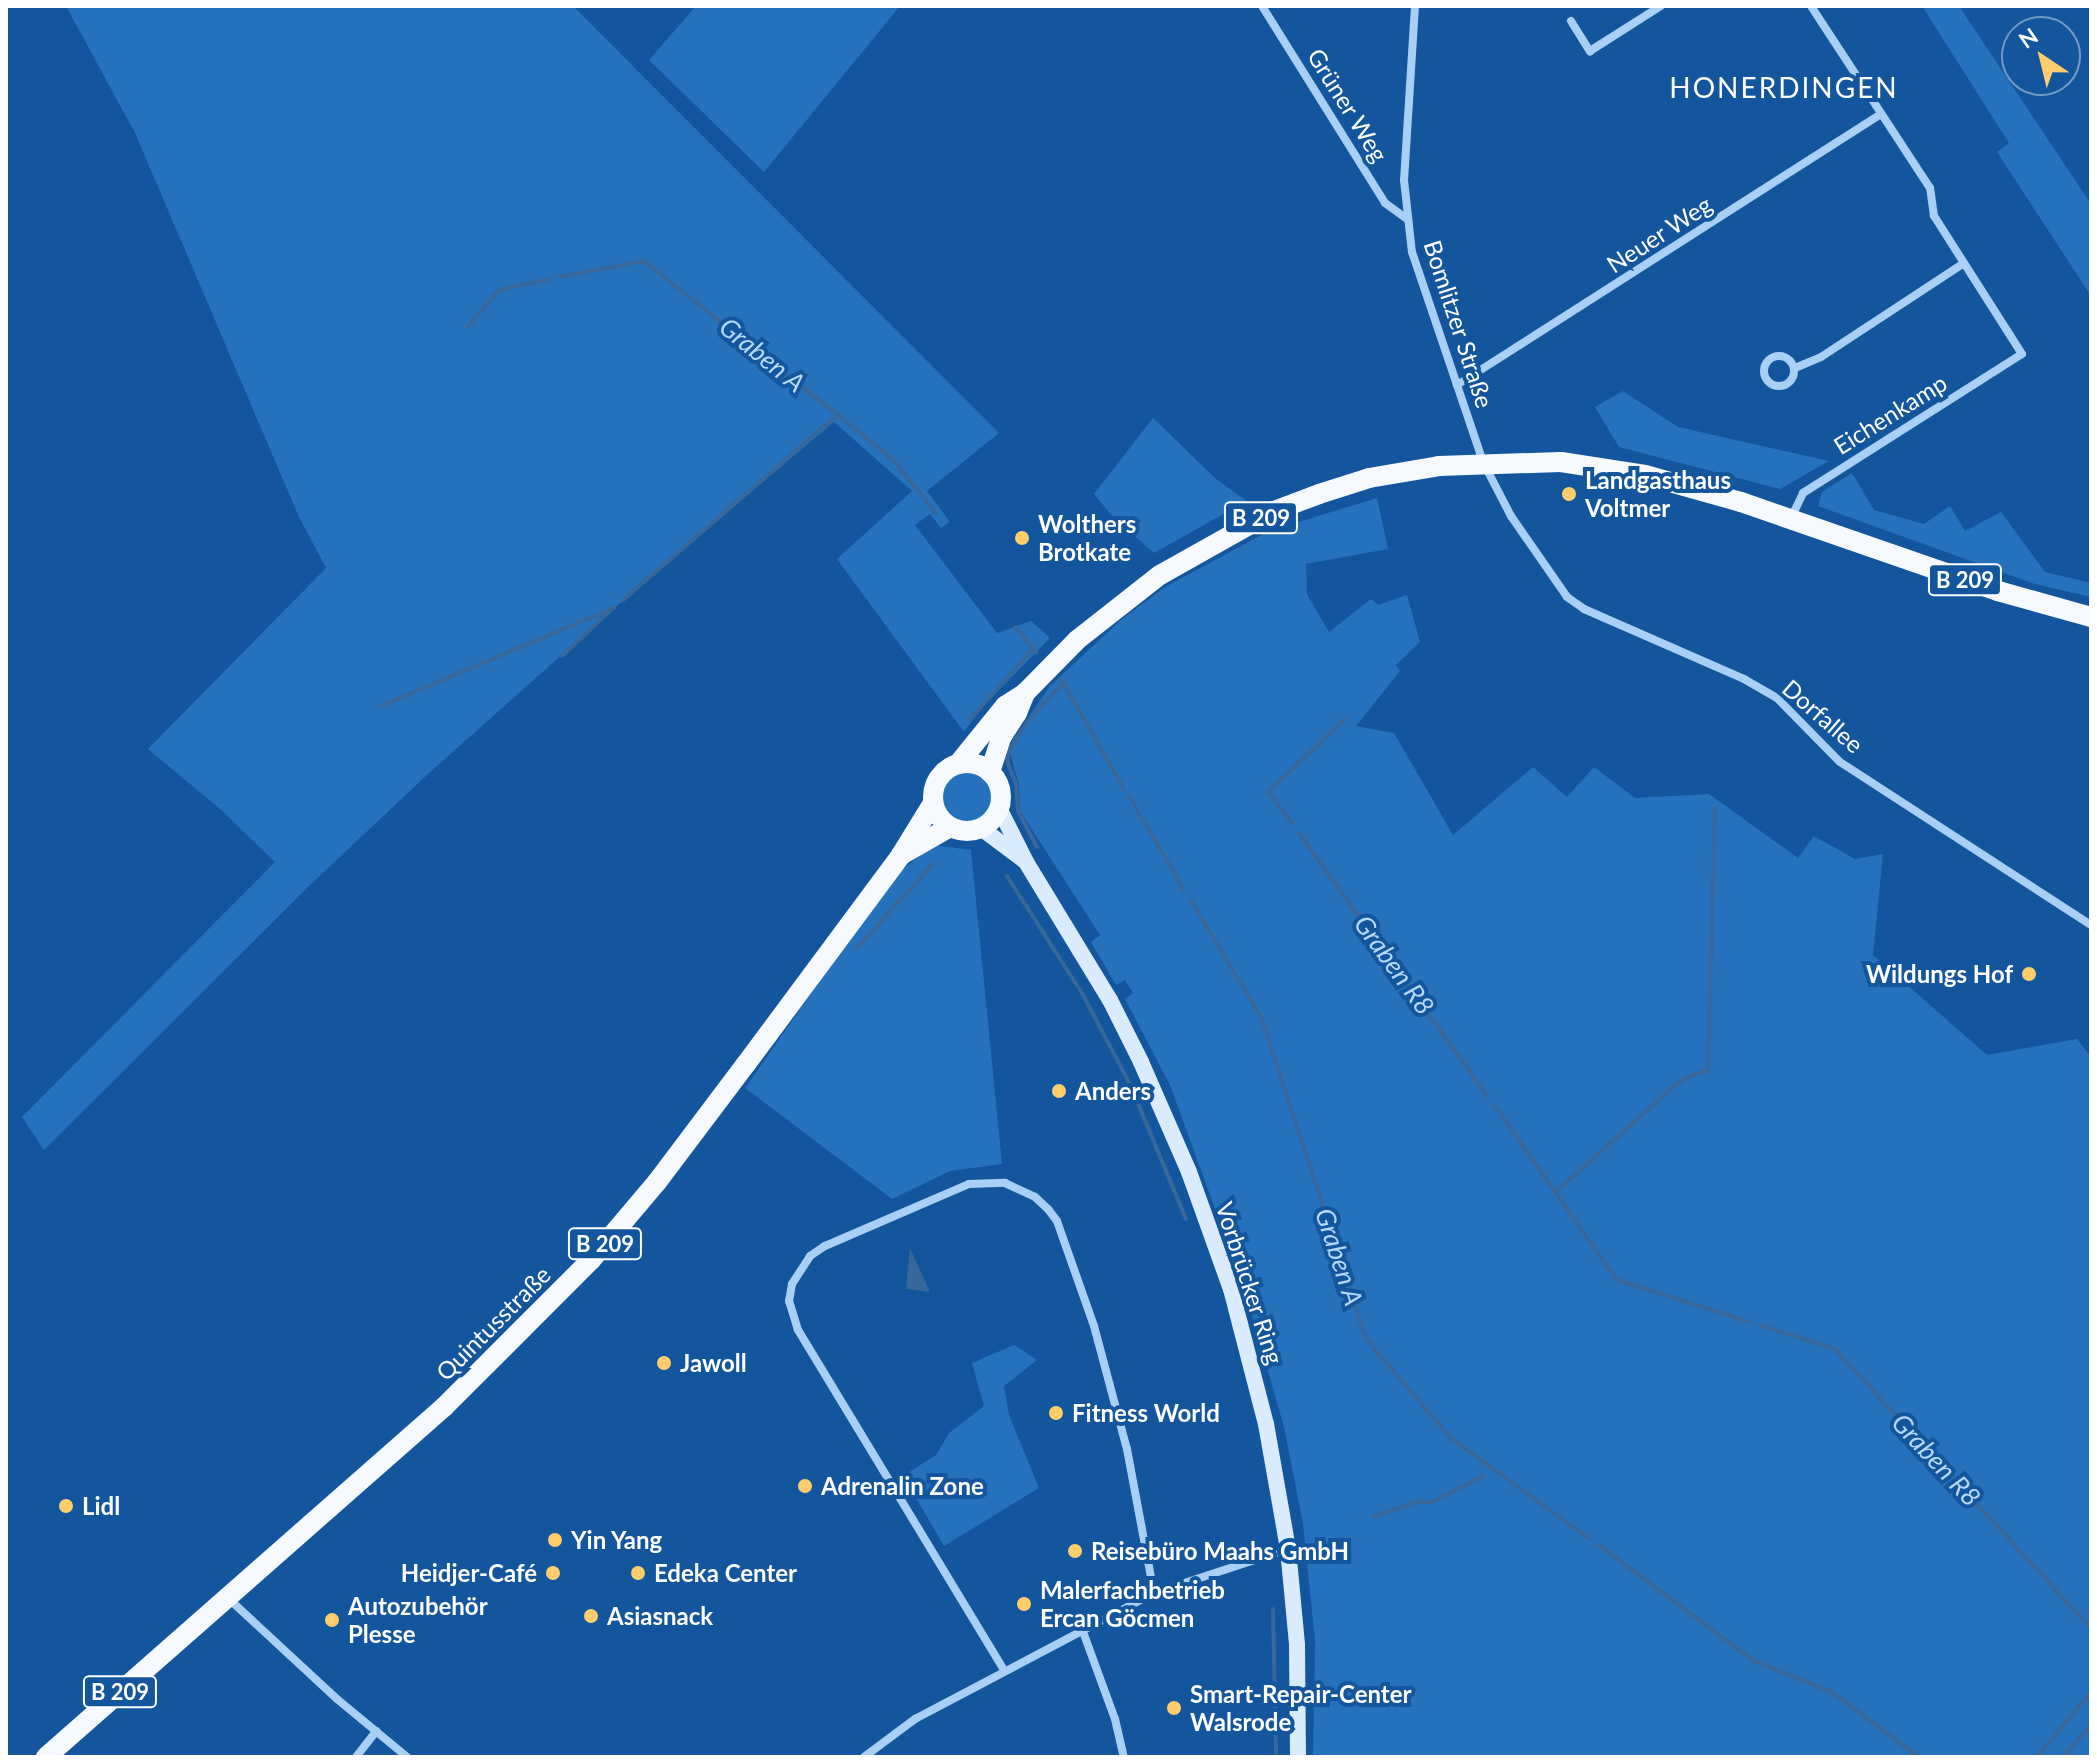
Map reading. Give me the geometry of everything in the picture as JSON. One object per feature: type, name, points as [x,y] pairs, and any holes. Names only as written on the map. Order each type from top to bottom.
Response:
[{"type":"main road","name":"B 209","points":[[933,803],[932,793],[941,775],[958,764],[1005,706],[1025,693],[1077,640],[1151,581],[1274,511],[1369,478],[1483,462],[1561,462],[1631,473],[1717,494],[1998,591],[2091,617]]},
{"type":"main road","name":"B 209","points":[[990,772],[1002,736],[1025,693]]},
{"type":"main road","points":[[933,803],[936,813],[950,827],[965,832],[981,828],[992,820],[999,808],[1000,788],[990,772],[975,764],[958,764]]},
{"type":"main road","name":"Quintusstraße","points":[[46,1757],[444,1407],[591,1260],[657,1182],[901,855],[933,803]]},
{"type":"main road","name":"Vorbrücker Ring","points":[[999,808],[1026,862],[1116,1012],[1189,1172],[1249,1349],[1288,1549],[1297,1645],[1298,1757]]},
{"type":"main road","name":"Quintusstraße","points":[[901,855],[950,827]]},
{"type":"main road","name":"Vorbrücker Ring","points":[[981,828],[1026,862]]},
{"type":"street","name":"Grüner Weg","points":[[1262,6],[1385,203],[1406,218]]},
{"type":"street","name":"Bomlitzer Straße","points":[[1415,6],[1404,180],[1406,218],[1422,287],[1483,462]]},
{"type":"street","points":[[1571,21],[1590,51],[1661,6]]},
{"type":"street","points":[[1795,368],[1821,357],[1964,263],[1934,216],[1930,188],[1811,6]]},
{"type":"street","name":"Neuer Weg","points":[[1457,385],[1881,114]]},
{"type":"street","name":"Eichenkamp","points":[[1791,518],[1803,493],[2022,354],[1964,263]]},
{"type":"street","name":"Dorfallee","points":[[1483,462],[1511,516],[1567,597],[1584,609],[1744,679],[1778,699],[1840,762],[2091,925]]},
{"type":"street","points":[[1004,1670],[798,1330],[789,1301],[792,1284],[810,1256],[825,1246],[969,1184],[1005,1183],[1035,1197],[1048,1209],[1057,1221],[1094,1326],[1127,1449],[1154,1593]]},
{"type":"street","points":[[864,1757],[915,1719],[1154,1593],[1288,1549]]},
{"type":"street","points":[[229,1598],[407,1757]]},
{"type":"street","points":[[1082,1629],[1115,1719],[1124,1757]]},
{"type":"street","points":[[356,1757],[376,1731]]},
{"type":"shaded area","points":[[66,6],[573,6],[999,433],[927,491],[950,522],[941,528],[930,514],[915,525],[997,633],[1031,621],[1050,638],[984,705],[964,732],[837,559],[912,491],[834,422],[645,581],[428,774],[309,886],[44,1150],[22,1117],[275,862],[219,808],[148,749],[326,568],[299,517],[135,133]]},
{"type":"shaded area","points":[[696,6],[900,6],[764,172],[649,60]]},
{"type":"shaded area","points":[[1922,6],[1959,6],[2001,69],[2001,96],[2019,96],[2091,204],[2091,296],[1997,152],[2009,143]]},
{"type":"shaded area","points":[[1623,391],[1678,427],[1829,461],[1780,489],[1619,447],[1595,407]]},
{"type":"shaded area","points":[[1153,418],[1216,479],[1247,501],[1154,553],[1114,518],[1094,494]]},
{"type":"shaded area","points":[[1852,473],[1874,510],[1924,524],[1950,506],[1965,531],[2001,512],[2045,572],[2091,583],[2091,597],[2035,584],[1818,506],[1822,492]]},
{"type":"shaded area","points":[[1377,498],[1388,549],[1306,564],[1307,594],[1329,632],[1371,599],[1378,605],[1407,595],[1420,642],[1396,665],[1400,671],[1356,726],[1394,733],[1453,835],[1533,767],[1567,797],[1594,767],[1635,798],[1709,794],[1798,858],[1814,836],[1855,859],[1883,854],[1873,955],[1987,1055],[2077,1039],[2091,1057],[2091,1757],[1313,1757],[1315,1641],[1303,1524],[1284,1427],[1245,1291],[1170,1085],[1125,999],[1133,993],[1125,980],[1116,985],[1091,942],[1100,935],[1020,811],[1019,785],[1010,753],[1012,741],[1050,686],[1121,620],[1165,587],[1269,531]]},
{"type":"shaded area","points":[[967,770],[986,778],[994,797],[986,816],[967,824],[948,816],[940,797],[948,778]]},
{"type":"shaded area","points":[[933,845],[971,850],[1002,1164],[950,1171],[892,1199],[745,1088],[867,914],[902,870]]},
{"type":"shaded area","points":[[910,1248],[929,1290],[929,1292],[906,1289]]},
{"type":"shaded area","points":[[1014,1345],[1037,1360],[1004,1386],[1009,1415],[1039,1488],[944,1546],[903,1476],[936,1455],[949,1433],[984,1406],[972,1363]]},
{"type":"waterway","name":"Graben A","points":[[560,277],[644,261],[892,458],[936,513]]},
{"type":"waterway","name":"Graben A","points":[[468,327],[499,290],[550,279]]},
{"type":"waterway","points":[[623,600],[836,416]]},
{"type":"waterway","points":[[383,705],[614,608]]},
{"type":"waterway","points":[[562,656],[610,611]]},
{"type":"waterway","name":"Graben A","points":[[1015,627],[1036,652]]},
{"type":"waterway","points":[[970,719],[1033,649]]},
{"type":"waterway","name":"Graben A","points":[[1061,679],[1124,789]]},
{"type":"waterway","points":[[1037,847],[1018,811],[1016,784],[1007,760],[1011,747],[1028,721],[1063,683]]},
{"type":"waterway","name":"Graben R8","points":[[1293,824],[1268,792],[1345,719]]},
{"type":"waterway","name":"Graben A","points":[[1129,796],[1184,890]]},
{"type":"waterway","points":[[1556,1192],[1673,1087],[1687,1077],[1708,1070],[1715,808]]},
{"type":"waterway","name":"Graben R8","points":[[1299,833],[1488,1097]]},
{"type":"waterway","points":[[856,949],[933,864]]},
{"type":"waterway","points":[[1007,876],[1083,995],[1130,1084],[1186,1219]]},
{"type":"waterway","name":"Graben A","points":[[1190,899],[1262,1019],[1366,1339],[1451,1438],[1591,1540]]},
{"type":"waterway","name":"Graben R8","points":[[1495,1106],[1617,1280],[1750,1322]]},
{"type":"waterway","name":"Graben R8","points":[[1760,1325],[1835,1349],[2091,1628]]},
{"type":"waterway","points":[[1373,1517],[1416,1502],[1432,1502],[1483,1476]]},
{"type":"waterway","name":"Graben A","points":[[1599,1545],[1754,1661],[1832,1692],[1919,1757]]},
{"type":"waterway","points":[[1273,1609],[1276,1757]]},
{"type":"waterway","points":[[2037,1757],[2091,1692]]},
{"type":"waterway","points":[[2063,1757],[2091,1725]]},
{"type":"place","name":"Landgasthaus Voltmer","points":[[1569,494]]},
{"type":"place","name":"Wolthers Brotkate","points":[[1022,538]]},
{"type":"place","name":"Wildungs Hof","points":[[2029,974]]},
{"type":"place","name":"Anders","points":[[1059,1091]]},
{"type":"place","name":"Jawoll","points":[[664,1363]]},
{"type":"place","name":"Fitness World","points":[[1056,1413]]},
{"type":"place","name":"Adrenalin Zone","points":[[805,1486]]},
{"type":"place","name":"Lidl","points":[[66,1506]]},
{"type":"place","name":"Yin Yang","points":[[555,1540]]},
{"type":"place","name":"Reisebüro Maahs GmbH","points":[[1075,1551]]},
{"type":"place","name":"Heidjer-Café","points":[[553,1573]]},
{"type":"place","name":"Edeka Center","points":[[638,1573]]},
{"type":"place","name":"Malerfachbetrieb Ercan Göcmen","points":[[1024,1604]]},
{"type":"place","name":"Asiasnack","points":[[591,1616]]},
{"type":"place","name":"Autozubehör Plesse","points":[[332,1620]]},
{"type":"place","name":"Smart-Repair-Center Walsrode","points":[[1174,1708]]},
{"type":"district","name":"HONERDINGEN","points":[[1784,87]]}]
